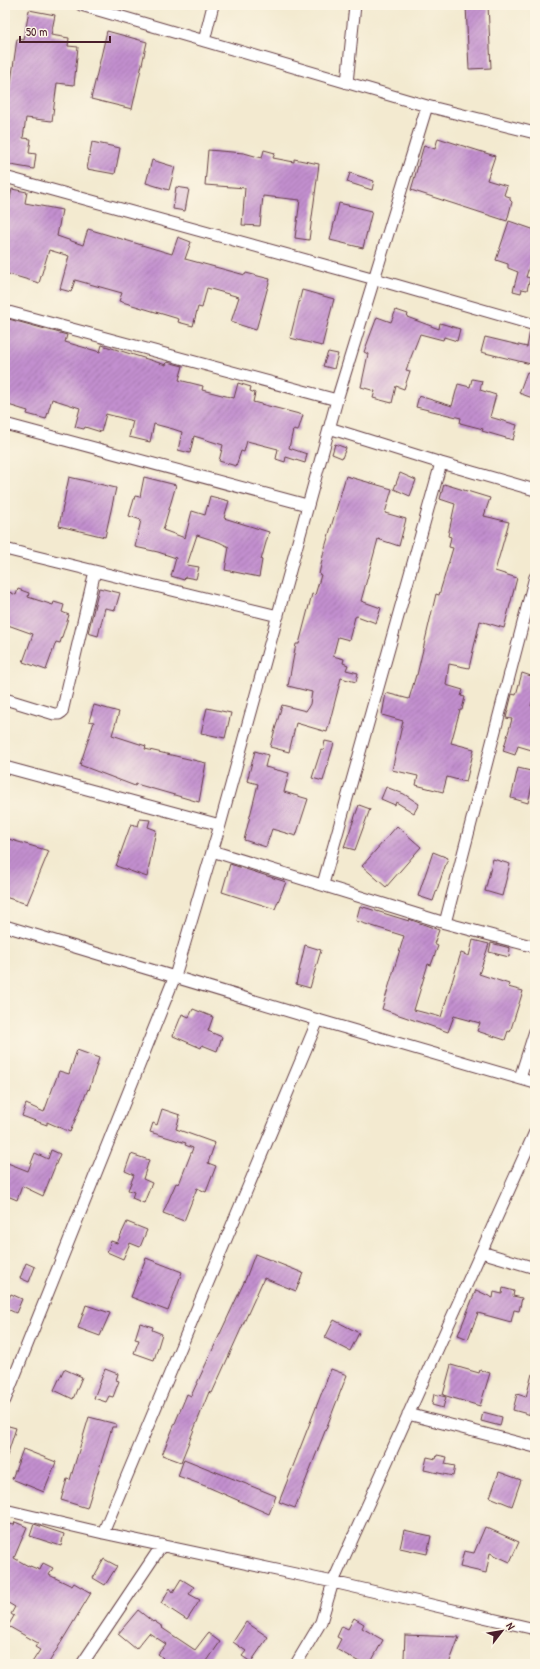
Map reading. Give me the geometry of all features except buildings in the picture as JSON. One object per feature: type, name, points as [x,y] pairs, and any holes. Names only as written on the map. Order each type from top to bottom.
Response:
[{"type":"street","points":[[80,5],[427,106],[535,133]]},
{"type":"street","points":[[204,41],[213,5]]},
{"type":"street","points":[[347,82],[354,5]]},
{"type":"street","points":[[5,1400],[175,976],[220,825],[337,400],[427,106]]},
{"type":"street","points":[[5,177],[375,279],[535,325]]},
{"type":"street","points":[[5,311],[337,400]]},
{"type":"street","points":[[5,424],[307,505]]},
{"type":"street","points":[[329,428],[441,463],[535,490]]},
{"type":"street","points":[[323,884],[441,463]]},
{"type":"street","points":[[5,549],[278,616]]},
{"type":"street","points":[[5,699],[54,714],[59,714],[62,712],[95,571]]},
{"type":"street","points":[[445,923],[535,577]]},
{"type":"street","points":[[5,767],[220,825]]},
{"type":"street","points":[[212,851],[323,884],[445,923],[535,947]]},
{"type":"street","points":[[5,926],[318,1020],[535,1082]]},
{"type":"street","points":[[103,1533],[318,1020]]},
{"type":"street","points":[[520,1078],[535,1031]]},
{"type":"street","points":[[296,1664],[322,1622],[333,1582],[535,1132]]},
{"type":"street","points":[[481,1252],[535,1268]]},
{"type":"street","points":[[408,1414],[535,1447]]},
{"type":"street","points":[[5,1510],[103,1533],[333,1582],[535,1629]]},
{"type":"street","points":[[82,1664],[162,1545]]}]
